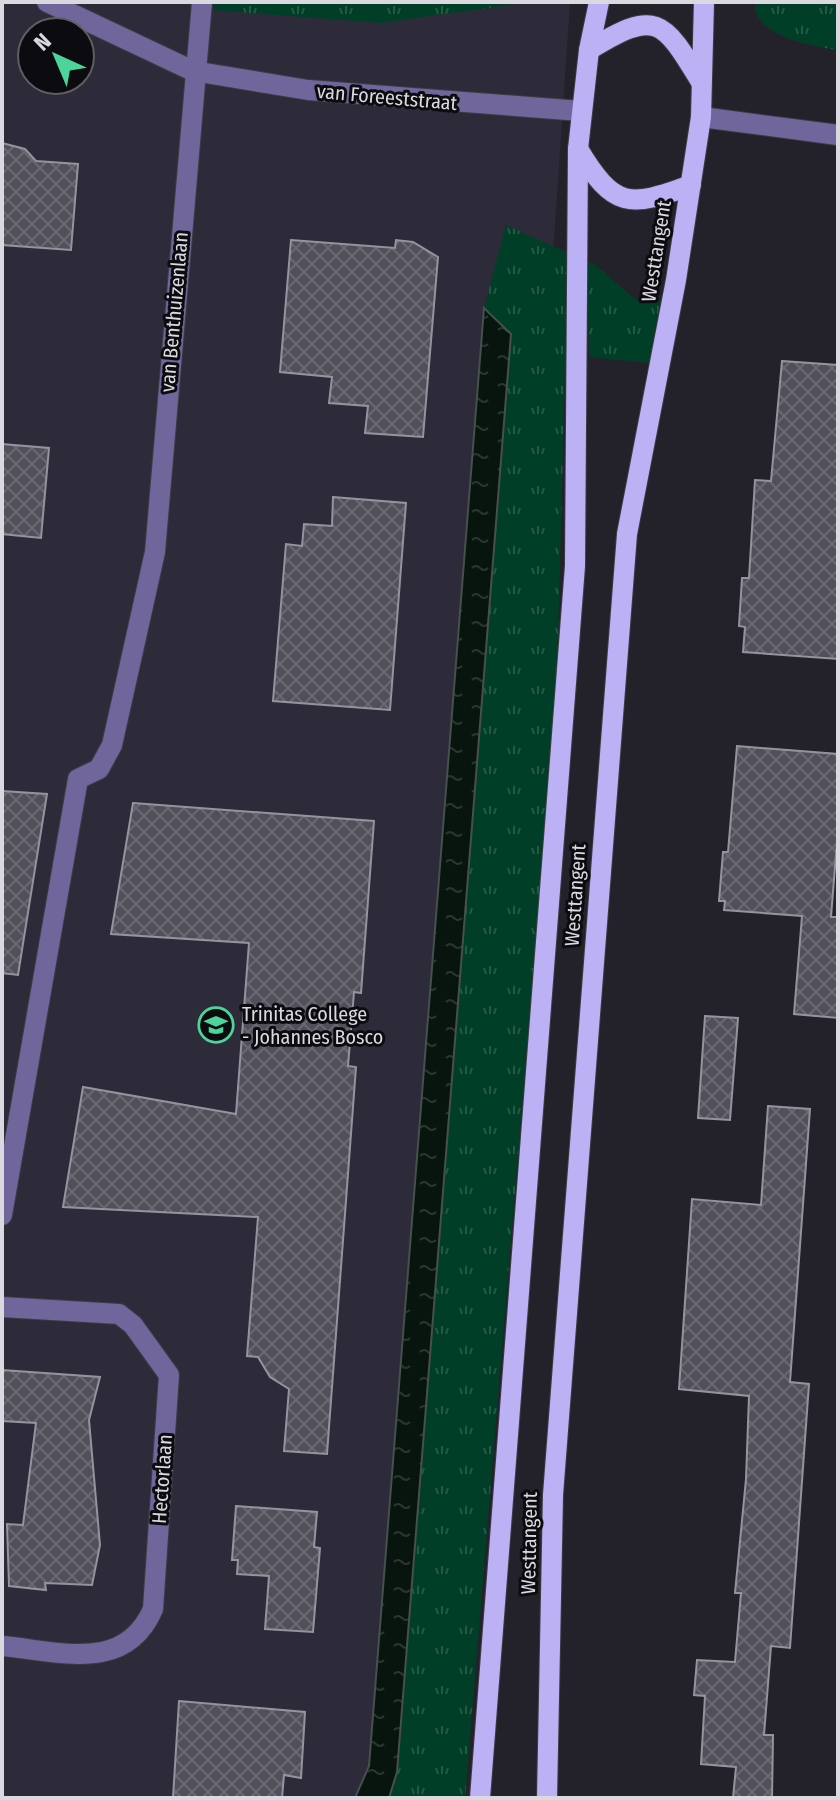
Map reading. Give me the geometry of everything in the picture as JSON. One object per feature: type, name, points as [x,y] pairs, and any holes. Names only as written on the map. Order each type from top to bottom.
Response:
[{"type":"main road","name":"Westtangent","points":[[480,1798],[575,566],[578,149],[589,50],[599,2]]},
{"type":"main road","name":"Westtangent","points":[[547,1798],[553,1495],[627,534],[676,280],[701,117],[704,2]]},
{"type":"main road","points":[[589,50],[640,24],[652,24],[678,44],[701,82]]},
{"type":"main road","points":[[578,149],[599,184],[626,199],[649,200],[691,185]]},
{"type":"street","name":"van Foreeststraat","points":[[47,2],[193,71],[321,92],[581,111]]},
{"type":"street","name":"van Benthuizenlaan","points":[[2,1215],[78,779],[99,769],[112,745],[155,552],[193,71],[202,2]]},
{"type":"street","points":[[701,117],[838,135]]},
{"type":"street","name":"Hectorlaan","points":[[2,1307],[119,1314],[133,1325],[169,1375],[153,1609],[145,1627],[131,1642],[95,1654],[2,1646]]},
{"type":"shaded area","points":[[2,2],[570,2],[449,1798],[2,1798]]},
{"type":"green space","points":[[213,2],[531,2],[380,23],[212,10]]},
{"type":"green space","points":[[755,2],[838,2],[838,50],[800,42],[774,32],[757,14]]},
{"type":"green space","points":[[506,225],[568,253],[557,681],[465,1798],[389,1798],[397,1772],[511,335],[484,308]]},
{"type":"green space","points":[[587,263],[593,263],[636,300],[660,301],[650,363],[589,357]]},
{"type":"water","points":[[484,308],[511,334],[397,1772],[389,1798],[355,1798],[369,1766]]},
{"type":"building","points":[[2,143],[25,149],[36,161],[78,164],[71,250],[2,245]]},
{"type":"building","points":[[291,240],[395,248],[396,240],[413,242],[438,257],[423,437],[365,433],[368,406],[329,403],[332,377],[280,372]]},
{"type":"building","points":[[782,361],[838,365],[838,659],[743,652],[745,627],[739,626],[742,578],[749,578],[755,480],[771,481]]},
{"type":"building","points":[[2,444],[49,448],[41,538],[2,534]]},
{"type":"building","points":[[333,497],[406,503],[390,710],[273,701],[286,544],[302,546],[304,524],[332,526]]},
{"type":"building","points":[[737,746],[838,754],[838,830],[831,917],[838,917],[838,1018],[794,1014],[802,916],[724,910],[725,901],[719,901],[723,852],[728,852]]},
{"type":"building","points":[[2,791],[47,794],[18,975],[2,973]]},
{"type":"building","points":[[133,803],[374,821],[361,993],[354,992],[348,1066],[356,1067],[327,1454],[284,1451],[289,1389],[270,1377],[258,1357],[247,1356],[258,1217],[63,1207],[83,1087],[236,1114],[249,943],[111,934]]},
{"type":"building","points":[[705,1016],[738,1018],[730,1120],[698,1118]]},
{"type":"building","points":[[768,1106],[810,1109],[790,1382],[809,1384],[790,1648],[771,1646],[764,1735],[773,1735],[772,1798],[733,1798],[736,1767],[701,1764],[705,1696],[694,1695],[697,1660],[735,1662],[741,1593],[735,1593],[746,1479],[749,1396],[679,1389],[692,1199],[761,1205]]},
{"type":"building","points":[[2,1370],[100,1377],[89,1420],[100,1545],[92,1585],[45,1583],[46,1590],[9,1586],[7,1524],[23,1525],[36,1423],[2,1421]]},
{"type":"building","points":[[236,1506],[317,1512],[314,1547],[320,1548],[313,1632],[265,1629],[269,1576],[237,1574],[238,1560],[232,1560]]},
{"type":"building","points":[[179,1701],[305,1712],[301,1778],[284,1775],[282,1798],[173,1798]]},
{"type":"place","name":"Trinitas College - Johannes Bosco","points":[[216,1025]]}]
